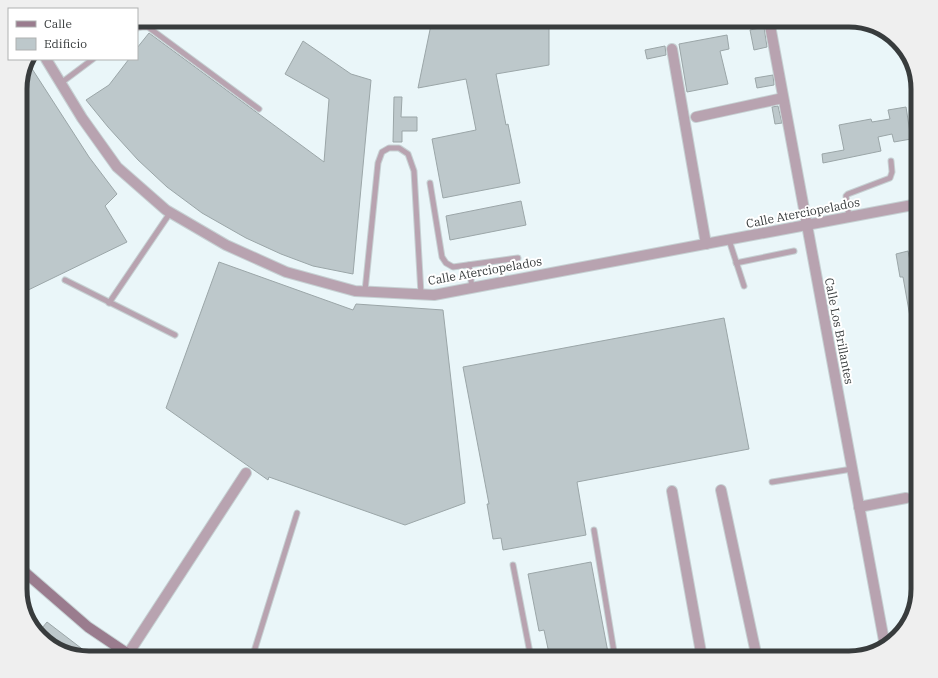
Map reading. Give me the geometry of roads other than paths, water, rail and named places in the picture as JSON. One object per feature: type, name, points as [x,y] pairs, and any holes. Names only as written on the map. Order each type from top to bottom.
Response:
[{"type":"street","name":"Calle Los Brillantes","points":[[770,27],[884,640]]},
{"type":"street","points":[[672,49],[706,244]]},
{"type":"street","name":"Calle Aterciopelados","points":[[47,60],[82,118],[117,167],[170,213],[226,245],[286,272],[355,291],[434,295],[911,205]]},
{"type":"street","points":[[696,117],[783,98]]},
{"type":"street","points":[[134,651],[246,473]]},
{"type":"street","points":[[672,490],[701,651]]},
{"type":"street","points":[[721,490],[756,651]]},
{"type":"street","points":[[859,507],[906,498]]},
{"type":"street","points":[[27,574],[88,627],[124,651]]},
{"type":"lane","points":[[148,27],[259,109]]},
{"type":"lane","points":[[61,83],[92,60]]},
{"type":"lane","points":[[365,291],[378,163],[382,152],[389,148],[399,148],[408,154],[414,171],[421,294]]},
{"type":"lane","points":[[848,217],[846,196],[890,178],[892,172],[891,161]]},
{"type":"lane","points":[[430,183],[442,257],[446,263],[453,267],[518,258]]},
{"type":"lane","points":[[109,303],[170,213]]},
{"type":"lane","points":[[728,240],[744,286]]},
{"type":"lane","points":[[736,263],[794,251]]},
{"type":"lane","points":[[469,265],[472,288]]},
{"type":"lane","points":[[65,280],[175,335]]},
{"type":"lane","points":[[772,482],[852,469]]},
{"type":"lane","points":[[254,651],[297,513]]},
{"type":"lane","points":[[594,530],[613,651]]},
{"type":"lane","points":[[514,565],[530,651]]}]
